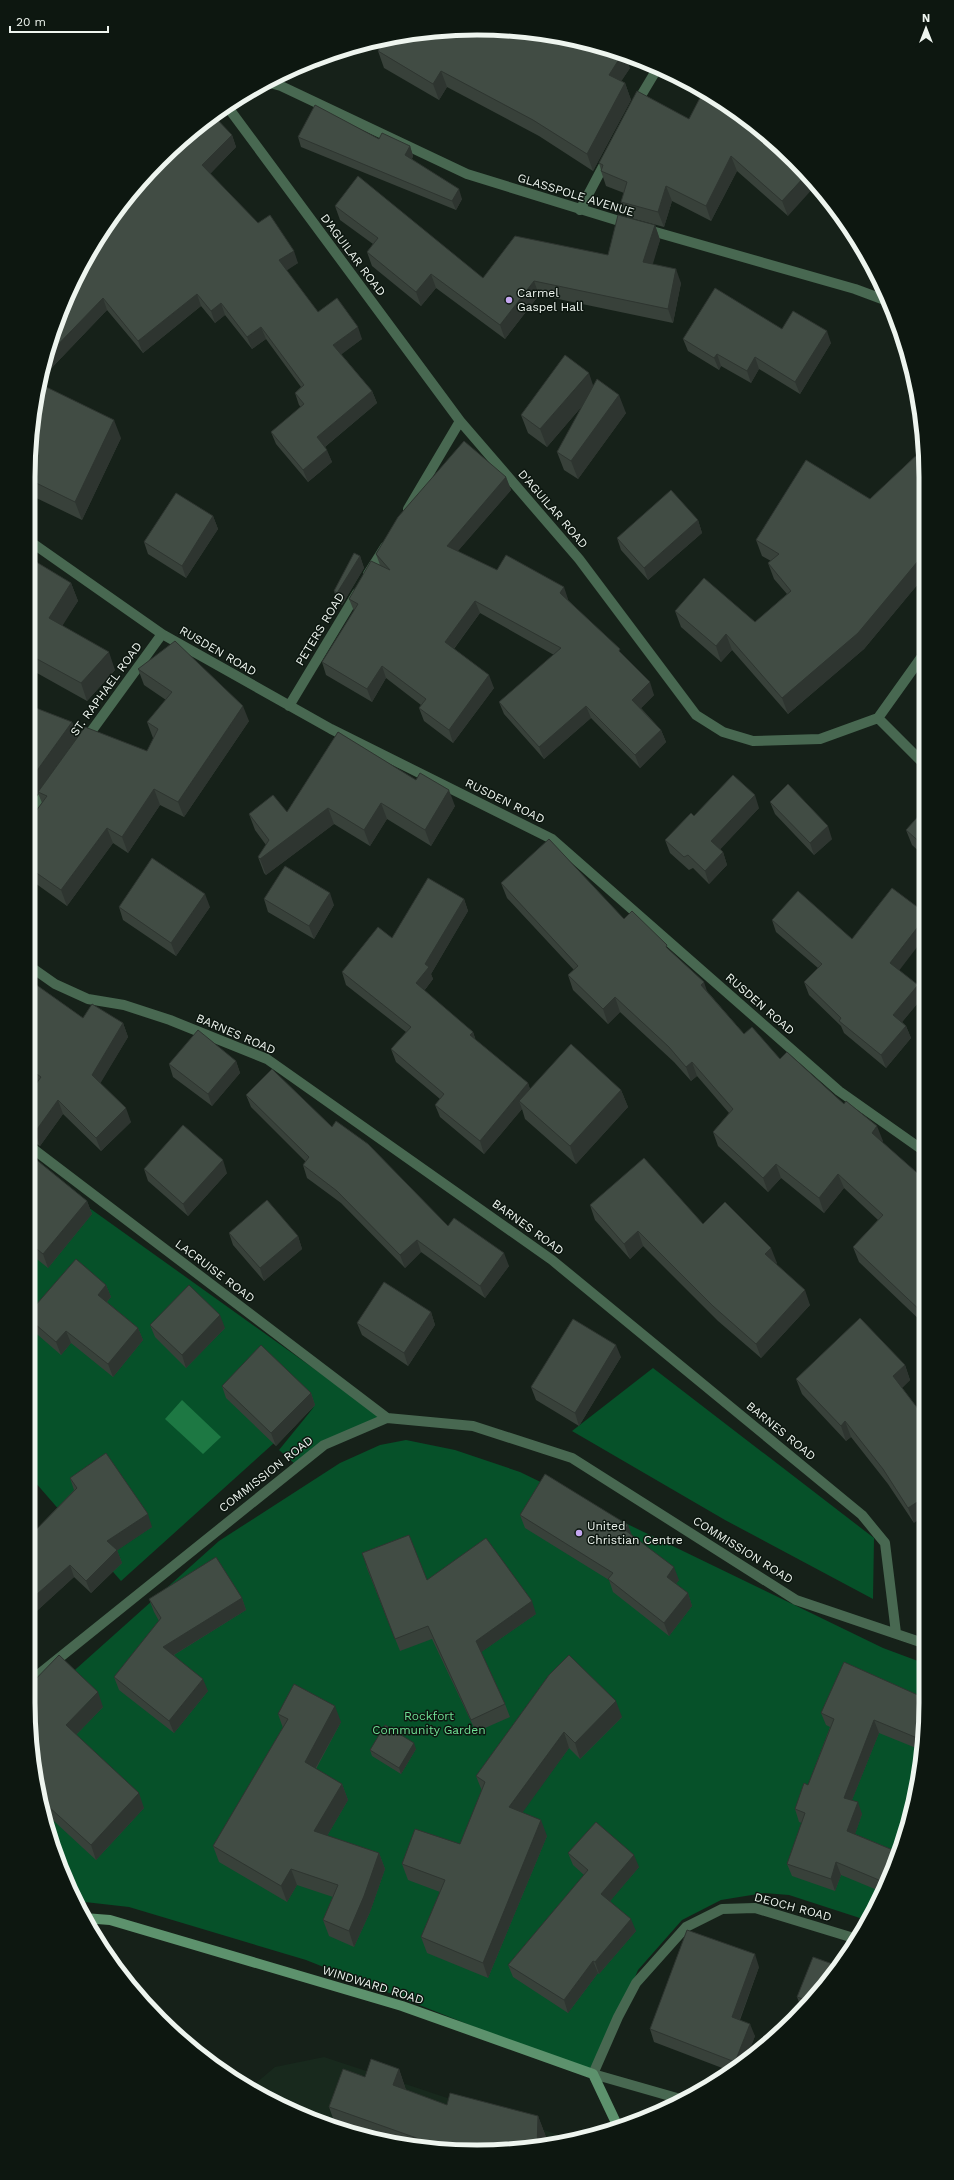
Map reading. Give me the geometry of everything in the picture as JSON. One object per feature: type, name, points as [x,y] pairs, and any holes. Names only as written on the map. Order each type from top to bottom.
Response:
[{"type":"main road","name":"WINDWARD ROAD","points":[[91,1919],[110,1920],[402,2006],[593,2074]]},
{"type":"main road","points":[[593,2074],[616,2123]]},
{"type":"street","points":[[631,114],[655,73]]},
{"type":"street","name":"GLASSPOLE AVENUE","points":[[275,85],[288,89],[467,174],[580,210],[855,289],[881,299]]},
{"type":"street","name":"D'AGUILAR ROAD","points":[[230,110],[460,421],[579,559],[696,715],[723,732],[753,742],[820,739],[878,718]]},
{"type":"street","points":[[580,210],[613,147]]},
{"type":"street","points":[[403,516],[460,421]]},
{"type":"street","name":"PETERS ROAD","points":[[289,706],[391,536]]},
{"type":"street","name":"RUSDEN ROAD","points":[[35,545],[162,634],[289,706],[552,838],[839,1091],[919,1147]]},
{"type":"street","name":"ST. RAPHAEL ROAD","points":[[79,748],[162,634]]},
{"type":"street","points":[[919,661],[878,718],[919,759]]},
{"type":"street","points":[[35,808],[56,780]]},
{"type":"street","name":"BARNES ROAD","points":[[35,970],[55,984],[88,999],[124,1005],[170,1020],[267,1059],[552,1260],[862,1515],[885,1543],[896,1633]]},
{"type":"street","name":"LACRUISE ROAD","points":[[35,1150],[387,1418]]},
{"type":"street","name":"COMMISSION ROAD","points":[[35,1677],[324,1445],[387,1418],[473,1426],[572,1458],[796,1600],[919,1641]]},
{"type":"street","name":"DEOCH ROAD","points":[[593,2074],[618,2017],[636,1982],[686,1927],[722,1909],[754,1908],[852,1937]]},
{"type":"street","points":[[593,2074],[675,2097]]},
{"type":"shaded area","points":[[182,1400],[221,1437],[203,1454],[165,1419]]},
{"type":"shaded area","points":[[324,2057],[564,2137],[506,2144],[477,2145],[448,2144],[391,2137],[335,2122],[308,2111],[254,2085],[275,2067]]},
{"type":"green space","points":[[46,1177],[383,1418],[295,1464],[279,1450],[314,1407],[121,1581],[35,1482],[35,1190]]},
{"type":"green space","points":[[653,1368],[874,1538],[873,1599],[725,1520],[572,1431]]},
{"type":"green space","name":"Rockfort Community Garden","points":[[406,1440],[455,1450],[520,1472],[883,1648],[919,1661],[918,1732],[911,1789],[896,1845],[863,1919],[789,1895],[764,1893],[721,1900],[682,1920],[638,1970],[593,2074],[306,1960],[129,1907],[83,1902],[58,1845],[43,1789],[36,1732],[35,1706],[219,1541],[340,1463],[380,1445]]},
{"type":"building","points":[[448,36],[506,36],[535,39],[563,43],[620,58],[609,75],[625,83],[587,154],[533,120],[441,71],[433,84],[378,51],[381,45],[391,43]]},
{"type":"building","points":[[637,91],[689,119],[701,96],[723,109],[746,126],[790,164],[803,179],[782,201],[731,156],[706,206],[666,186],[658,212],[621,202],[627,182],[601,171],[603,165],[599,163]]},
{"type":"building","points":[[315,105],[379,139],[382,133],[410,146],[405,155],[459,189],[452,201],[298,137]]},
{"type":"building","points":[[217,119],[232,135],[202,165],[258,223],[270,215],[294,251],[279,260],[318,312],[337,298],[358,327],[333,345],[372,391],[317,437],[327,450],[303,470],[271,432],[304,404],[295,393],[304,385],[261,327],[247,337],[221,303],[211,311],[197,294],[138,341],[103,298],[54,349],[58,335],[81,282],[109,231],[126,208],[164,164]]},
{"type":"building","points":[[358,176],[483,278],[515,236],[608,255],[618,215],[655,225],[643,262],[676,269],[668,309],[534,281],[500,325],[431,274],[416,292],[367,252],[378,238],[335,206]]},
{"type":"building","points":[[715,288],[782,329],[793,311],[827,331],[795,382],[755,357],[747,371],[717,354],[714,358],[683,339]]},
{"type":"building","points":[[565,355],[589,373],[540,429],[521,415]]},
{"type":"building","points":[[597,379],[619,395],[571,461],[557,452]]},
{"type":"building","points":[[44,386],[114,420],[75,502],[35,482],[36,448]]},
{"type":"building","points":[[464,441],[506,477],[447,546],[497,570],[506,555],[564,587],[560,593],[620,649],[619,651],[650,682],[632,700],[661,730],[635,755],[586,706],[539,747],[499,702],[561,648],[475,601],[445,642],[489,675],[449,730],[419,708],[426,699],[382,666],[367,689],[322,662],[358,604],[349,599],[371,561],[390,570],[376,554],[398,517]]},
{"type":"building","points":[[918,454],[919,560],[858,633],[782,698],[726,634],[716,646],[675,611],[704,578],[755,622],[791,591],[768,563],[779,554],[756,540],[806,460],[870,499]]},
{"type":"building","points":[[671,490],[698,520],[644,568],[617,538]]},
{"type":"building","points":[[176,493],[213,516],[182,566],[144,542]]},
{"type":"building","points":[[354,553],[360,556],[337,593],[334,591]]},
{"type":"building","points":[[35,561],[71,583],[49,618],[109,652],[81,683],[35,658]]},
{"type":"building","points":[[175,641],[243,706],[178,802],[154,789],[122,837],[107,828],[61,890],[35,872],[35,812],[47,796],[38,792],[85,727],[147,751],[158,729],[147,722],[172,692],[138,669]]},
{"type":"building","points":[[35,708],[72,722],[35,773]]},
{"type":"building","points":[[338,732],[416,780],[420,773],[449,790],[425,830],[381,803],[364,830],[328,808],[260,859],[258,857],[269,840],[249,814],[273,795],[287,812]]},
{"type":"building","points":[[733,775],[755,795],[711,841],[723,852],[705,871],[688,855],[684,857],[665,840],[691,813],[694,816]]},
{"type":"building","points":[[788,784],[828,826],[810,843],[770,802]]},
{"type":"building","points":[[919,815],[919,841],[906,830]]},
{"type":"building","points":[[549,839],[624,919],[632,911],[667,945],[666,947],[704,982],[701,985],[744,1034],[752,1027],[780,1059],[787,1052],[844,1104],[846,1101],[877,1126],[872,1133],[919,1175],[919,1309],[853,1247],[883,1215],[838,1174],[819,1198],[776,1164],[763,1178],[713,1132],[733,1109],[692,1062],[686,1067],[669,1047],[615,997],[603,1009],[568,975],[578,966],[501,883]]},
{"type":"building","points":[[152,858],[205,894],[171,943],[119,907]]},
{"type":"building","points":[[285,866],[330,893],[309,926],[264,899]]},
{"type":"building","points":[[428,878],[464,899],[425,964],[429,967],[416,983],[473,1032],[470,1035],[528,1083],[480,1141],[435,1105],[444,1094],[391,1049],[411,1027],[342,972],[378,927],[392,938]]},
{"type":"building","points":[[892,888],[919,908],[919,925],[890,963],[918,985],[893,1015],[906,1026],[881,1055],[839,1021],[841,1018],[804,982],[822,964],[772,920],[798,891],[852,939]]},
{"type":"building","points":[[35,984],[83,1018],[92,1004],[123,1023],[92,1075],[126,1108],[96,1138],[58,1100],[35,1132],[35,1085],[41,1077],[35,1073]]},
{"type":"building","points":[[198,1030],[236,1061],[208,1094],[169,1064]]},
{"type":"building","points":[[571,1044],[621,1090],[570,1146],[519,1101]]},
{"type":"building","points":[[272,1069],[332,1127],[336,1121],[368,1144],[448,1226],[454,1218],[504,1253],[480,1286],[417,1240],[400,1255],[337,1191],[303,1165],[309,1157],[246,1095]]},
{"type":"building","points":[[183,1125],[223,1160],[183,1204],[144,1169]]},
{"type":"building","points":[[644,1158],[703,1224],[725,1202],[771,1248],[765,1254],[805,1290],[756,1344],[713,1306],[638,1231],[624,1244],[590,1205]]},
{"type":"building","points":[[35,1159],[87,1201],[43,1254],[35,1248]]},
{"type":"building","points":[[267,1200],[298,1236],[260,1268],[229,1233]]},
{"type":"building","points":[[76,1259],[106,1285],[98,1295],[138,1328],[108,1364],[66,1331],[56,1342],[35,1324],[35,1306]]},
{"type":"building","points":[[384,1282],[431,1312],[404,1353],[357,1323]]},
{"type":"building","points":[[189,1285],[220,1315],[182,1355],[150,1325]]},
{"type":"building","points":[[860,1318],[905,1365],[893,1376],[919,1410],[919,1501],[908,1508],[883,1469],[845,1421],[841,1426],[796,1379]]},
{"type":"building","points":[[573,1319],[616,1345],[575,1413],[531,1387]]},
{"type":"building","points":[[261,1345],[311,1393],[271,1433],[222,1386]]},
{"type":"building","points":[[106,1453],[148,1514],[107,1541],[117,1550],[86,1581],[70,1565],[35,1596],[35,1531],[77,1488],[70,1478]]},
{"type":"building","points":[[545,1474],[628,1525],[625,1530],[674,1567],[667,1577],[688,1593],[664,1623],[608,1579],[613,1573],[520,1515]]},
{"type":"building","points":[[409,1535],[427,1580],[486,1538],[532,1601],[476,1641],[505,1704],[471,1720],[428,1626],[395,1639],[362,1553]]},
{"type":"building","points":[[216,1557],[242,1598],[163,1647],[203,1679],[169,1721],[114,1677],[161,1618],[149,1599]]},
{"type":"building","points":[[59,1655],[98,1692],[66,1725],[139,1793],[91,1845],[47,1805],[43,1789],[36,1732],[35,1680]]},
{"type":"building","points":[[569,1655],[616,1701],[575,1743],[564,1732],[509,1807],[541,1820],[483,1963],[421,1937],[445,1880],[402,1864],[415,1829],[460,1844],[485,1782],[476,1776],[549,1675]]},
{"type":"building","points":[[844,1662],[919,1696],[917,1738],[874,1720],[844,1798],[858,1802],[847,1831],[894,1850],[881,1881],[836,1862],[831,1879],[787,1864],[805,1813],[795,1809],[804,1783],[808,1785],[834,1719],[821,1713]]},
{"type":"building","points":[[294,1684],[335,1706],[305,1762],[342,1784],[314,1831],[379,1853],[364,1896],[349,1931],[323,1920],[338,1885],[291,1869],[281,1886],[213,1846],[288,1719],[278,1714]]},
{"type":"building","points":[[385,1725],[414,1743],[399,1768],[370,1750]]},
{"type":"building","points":[[596,1822],[634,1855],[601,1894],[631,1919],[595,1962],[593,1961],[564,2000],[508,1965],[588,1870],[568,1853]]},
{"type":"building","points":[[687,1930],[755,1954],[732,2017],[750,2024],[735,2062],[650,2029]]},
{"type":"building","points":[[813,1957],[834,1964],[804,1999],[797,1997]]},
{"type":"building","points":[[371,2059],[399,2069],[393,2085],[447,2105],[450,2093],[538,2116],[537,2141],[477,2145],[427,2142],[329,2107],[343,2069],[365,2077]]},
{"type":"place","name":"Carmel Gaspel Hall","points":[[509,300]]},
{"type":"place","name":"United Christian Centre","points":[[579,1533]]}]
